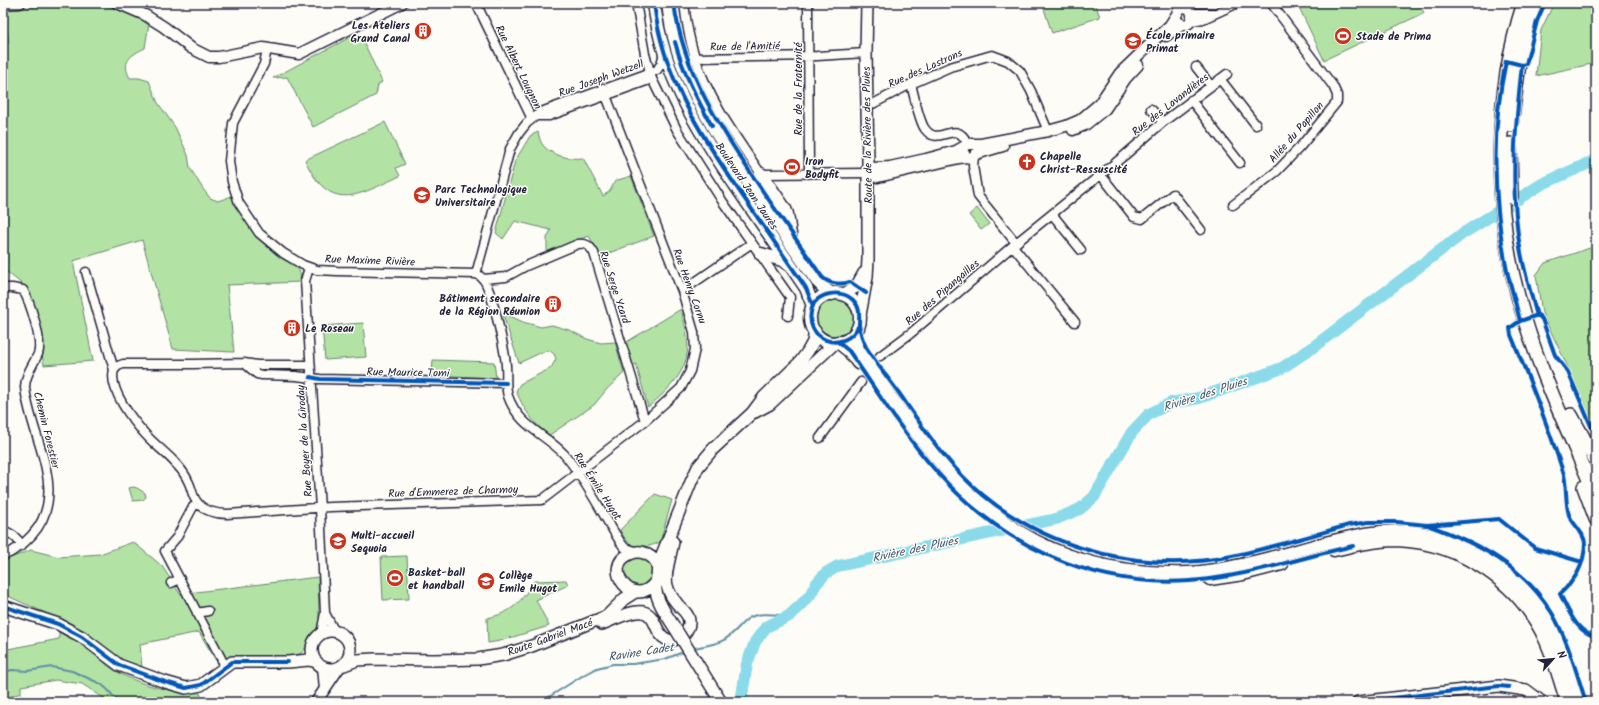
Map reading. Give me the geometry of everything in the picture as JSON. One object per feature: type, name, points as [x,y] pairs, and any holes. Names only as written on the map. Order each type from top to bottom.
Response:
[{"type":"highway","points":[[1524,3],[1525,17]]},
{"type":"highway","points":[[1534,3],[1525,17],[1510,52],[1507,73],[1500,168],[1505,232],[1508,254],[1518,297],[1545,353],[1596,474]]},
{"type":"highway","points":[[1530,320],[1549,387],[1596,519]]},
{"type":"highway","points":[[1549,387],[1596,496]]},
{"type":"highway","points":[[1571,415],[1596,461]]},
{"type":"main road","name":"Boulevard Jean Jaurès","points":[[654,3],[664,53],[677,87],[691,116],[708,146],[806,288],[813,306]]},
{"type":"main road","name":"Boulevard Jean Jaurès","points":[[668,3],[680,61],[695,97],[714,130],[791,244],[817,281],[832,294]]},
{"type":"main road","name":"Route de la Rivière des Pluies","points":[[867,3],[867,268]]},
{"type":"main road","points":[[761,174],[785,208],[791,244]]},
{"type":"main road","points":[[761,254],[782,260],[791,268]]},
{"type":"main road","points":[[867,268],[856,287],[844,294],[832,294],[820,299],[813,306],[811,321],[815,331],[822,338],[828,341],[837,342],[849,351],[919,444],[961,487],[1000,520],[1046,546],[1102,570],[1141,580],[1190,581],[1243,574],[1370,542],[1397,540],[1439,547],[1474,556]]},
{"type":"main road","points":[[867,268],[859,325],[856,332],[856,347],[919,444]]},
{"type":"main road","points":[[844,294],[852,299],[858,306],[860,314]]},
{"type":"main road","points":[[657,567],[698,467],[713,449],[752,413],[808,351],[813,342],[815,331]]},
{"type":"main road","points":[[752,413],[770,404],[837,342],[850,337],[856,332]]},
{"type":"main road","points":[[567,633],[579,632],[637,612],[649,615],[661,635],[668,640],[673,640],[684,634],[689,627],[690,620],[687,614],[670,596],[667,588],[665,573],[673,544],[674,528]]},
{"type":"main road","points":[[1102,570],[1190,573],[1241,566],[1367,534],[1396,530],[1432,534],[1457,542],[1474,556],[1514,578],[1536,601],[1546,617],[1562,652],[1578,702]]},
{"type":"main road","points":[[663,609],[633,590],[619,576],[620,563],[624,552],[628,555],[660,548],[668,539]]},
{"type":"main road","points":[[642,553],[655,561],[658,576],[656,581],[656,590],[663,609],[721,702]]},
{"type":"main road","points":[[1486,563],[1522,603],[1538,626],[1552,655],[1567,702]]},
{"type":"main road","points":[[633,590],[649,589],[656,581]]},
{"type":"main road","name":"Route Gabriel Macé","points":[[341,666],[357,660],[374,658],[407,661],[478,659],[503,654],[532,646],[607,616],[633,590]]},
{"type":"main road","points":[[3,606],[58,624],[82,637],[119,665],[186,688],[201,685],[232,662],[288,662],[309,660],[331,669],[341,666],[348,659],[350,652],[349,644],[342,634],[336,632],[321,634],[313,647],[306,653],[288,662]]},
{"type":"main road","name":"Route Gabriel Macé","points":[[349,644],[358,652],[374,658]]},
{"type":"main road","points":[[313,647],[314,658],[320,665]]},
{"type":"main road","points":[[1358,702],[1499,686],[1526,690],[1542,702]]},
{"type":"street","points":[[3,4],[20,3]]},
{"type":"street","points":[[120,3],[164,26],[191,48],[209,56],[219,57],[256,49],[267,49],[292,54],[305,51],[402,3]]},
{"type":"street","name":"Rue Albert Lougnon","points":[[476,3],[534,117]]},
{"type":"street","points":[[636,3],[643,48],[651,76],[677,130],[723,202],[790,297],[788,316]]},
{"type":"street","name":"Rue de l'Amitié","points":[[684,3],[688,31],[695,58],[706,84],[724,118],[761,174]]},
{"type":"street","name":"Rue de la Fraternité","points":[[808,3],[809,174]]},
{"type":"street","points":[[970,154],[1066,126],[1080,120],[1099,104],[1120,73],[1170,25],[1186,12],[1214,13],[1238,3]]},
{"type":"street","name":"Allée du Papillon","points":[[1233,205],[1277,171],[1300,147],[1337,102],[1337,95],[1333,86],[1271,3]]},
{"type":"street","points":[[761,174],[868,173],[873,168],[890,167],[926,159],[970,154],[1072,131],[1085,124],[1104,109],[1126,78],[1148,53],[1168,34],[1186,12]]},
{"type":"street","name":"Rue Maxime Rivière","points":[[267,49],[264,64],[233,123],[230,172],[238,203],[259,233],[283,253],[309,268],[337,271],[476,274]]},
{"type":"street","name":"Rue Joseph Wetzell","points":[[534,117],[549,116],[605,92],[651,76],[661,64],[664,53]]},
{"type":"street","name":"Rue de l'Amitié","points":[[680,61],[695,58],[809,56],[866,53]]},
{"type":"street","name":"Rue des Lastrons","points":[[867,108],[911,84],[956,64],[992,55],[1008,61],[1020,71],[1031,91],[1048,130]]},
{"type":"street","points":[[1196,67],[1211,86]]},
{"type":"street","name":"Rue des Lavandières","points":[[1014,245],[1163,122],[1223,77],[1256,125]]},
{"type":"street","points":[[911,84],[922,123],[931,135],[935,136],[955,131],[960,132],[964,136],[970,154],[978,196],[1014,245],[1075,322]]},
{"type":"street","name":"Rue Henry Cornu","points":[[577,473],[645,421],[681,388],[690,371],[695,349],[694,332],[682,291],[605,92]]},
{"type":"street","points":[[1191,100],[1240,163]]},
{"type":"street","points":[[1151,109],[1163,122]]},
{"type":"street","points":[[484,279],[476,274],[510,149],[515,138],[534,117]]},
{"type":"street","points":[[1100,174],[1134,217],[1142,219],[1173,194],[1201,230]]},
{"type":"street","points":[[1052,214],[1081,250]]},
{"type":"street","name":"Rue Serge Ycard","points":[[484,279],[506,277],[526,266],[584,243],[590,247],[594,253],[645,421]]},
{"type":"street","points":[[682,291],[752,243]]},
{"type":"street","name":"Rue des Pipangailles","points":[[880,356],[911,333],[1014,245]]},
{"type":"street","name":"Rue Boyer de la Giroday","points":[[309,268],[305,281],[309,365],[320,508],[325,613],[321,634]]},
{"type":"street","points":[[86,272],[114,370],[112,381],[114,386],[129,413],[147,436],[178,465],[190,484],[192,493],[197,503],[193,507],[177,538],[165,551],[214,650],[226,665]]},
{"type":"street","name":"Rue Émile Hugot","points":[[484,279],[491,298],[504,350],[508,396],[520,419],[563,453],[577,473],[624,552]]},
{"type":"street","name":"Chemin Forestier","points":[[3,288],[23,290],[30,302],[40,343],[38,354],[26,377],[26,391],[44,461],[48,495],[47,508],[43,519],[36,530],[22,546],[3,556]]},
{"type":"street","points":[[114,370],[123,364],[244,363],[257,366],[309,365]]},
{"type":"street","name":"Rue Maurice Tomi","points":[[244,363],[257,374],[310,377],[320,379],[506,383]]},
{"type":"street","points":[[820,438],[861,382]]},
{"type":"street","name":"Rue d'Emmerez de Charmoy","points":[[197,503],[212,512],[227,514],[320,508],[542,500],[577,473]]},
{"type":"street","points":[[3,530],[12,534],[22,546]]},
{"type":"street","points":[[171,584],[180,579]]},
{"type":"street","points":[[197,613],[208,612]]},
{"type":"street","name":"Rue Boyer de la Giroday","points":[[325,613],[336,632]]},
{"type":"street","points":[[320,665],[325,689]]},
{"type":"street","points":[[316,702],[341,666]]},
{"type":"green space","points":[[1042,3],[1095,3],[1100,17],[1052,33]]},
{"type":"green space","name":"Stade de Prima","points":[[1297,3],[1419,3],[1424,13],[1324,60]]},
{"type":"green space","points":[[1554,3],[1596,3],[1596,63],[1536,76],[1541,30]]},
{"type":"green space","points":[[58,5],[107,6],[127,11],[149,23],[145,48],[135,53],[128,60],[126,68],[130,78],[139,78],[149,81],[158,103],[175,127],[188,155],[190,168],[210,198],[218,201],[232,196],[246,222],[257,236],[278,256],[297,267],[301,282],[227,285],[234,352],[173,349],[142,240],[73,261],[93,361],[44,365],[31,301],[22,284],[3,269],[3,44],[9,43],[4,9]]},
{"type":"green space","points":[[356,34],[361,36],[382,82],[378,85],[376,95],[313,127],[287,77],[273,78]]},
{"type":"green space","points":[[385,122],[405,164],[396,168],[400,176],[371,190],[346,196],[335,194],[324,188],[314,177],[305,160]]},
{"type":"green space","points":[[538,132],[540,140],[545,148],[555,154],[572,158],[583,158],[603,196],[610,191],[615,181],[631,176],[654,236],[601,256],[589,236],[547,253],[547,238],[551,230],[515,221],[503,239],[496,233],[515,161],[530,136]]},
{"type":"green space","points":[[977,208],[989,224],[981,230],[969,215]]},
{"type":"green space","points":[[1596,246],[1596,432],[1576,384],[1542,313],[1536,275],[1545,263]]},
{"type":"green space","points":[[835,297],[843,299],[849,303],[853,309],[855,317],[853,325],[849,331],[843,335],[835,337],[827,335],[821,331],[817,325],[815,317],[817,309],[821,303],[827,299]]},
{"type":"green space","points":[[681,309],[686,330],[688,348],[683,368],[678,377],[664,393],[648,407],[636,364],[632,365],[625,343]]},
{"type":"green space","points":[[503,315],[508,315],[523,322],[541,327],[552,325],[601,343],[615,342],[624,373],[607,389],[594,405],[548,436],[529,415],[516,391],[520,384],[551,368],[556,359],[554,354],[549,350],[519,363]]},
{"type":"green space","points":[[363,323],[366,357],[325,360],[322,326]]},
{"type":"green space","points":[[433,360],[494,362],[496,378],[432,375]]},
{"type":"green space","points":[[133,487],[145,493],[146,497],[143,500],[133,501],[129,488]]},
{"type":"green space","points":[[655,494],[672,500],[660,542],[654,545],[639,547],[632,545],[626,540],[620,530]]},
{"type":"green space","points":[[133,542],[162,566],[180,594],[318,577],[320,625],[300,654],[286,656],[232,657],[218,664],[199,632],[140,644],[142,669],[130,665],[102,648],[75,626],[3,594],[3,561],[31,550],[59,557],[100,554]]},
{"type":"green space","points":[[643,555],[654,567],[653,573],[649,582],[645,585],[637,586],[626,581],[623,565],[627,558]]},
{"type":"green space","name":"Basket-ball et handball","points":[[407,556],[409,599],[383,600],[381,557]]},
{"type":"green space","points":[[566,580],[568,585],[536,600],[549,626],[500,641],[488,643],[487,618],[503,613],[515,606],[525,595],[534,581]]},
{"type":"green space","points":[[59,632],[88,648],[110,668],[134,680],[167,690],[200,693],[203,702],[110,702],[82,684],[56,680],[21,686],[21,693],[3,699],[3,650],[59,639]]},
{"type":"waterway","name":"Rivière des Pluies","points":[[741,702],[747,664],[755,642],[766,627],[789,616],[802,604],[826,573],[838,566],[1056,519],[1080,509],[1094,497],[1132,432],[1149,414],[1171,403],[1199,398],[1282,368],[1312,348],[1462,234],[1542,184],[1596,160]]},
{"type":"waterway","name":"Ravine Cadet","points":[[692,649],[715,644],[726,639],[750,617],[767,614],[789,616]]},
{"type":"waterway","name":"Ravine Cadet","points":[[541,702],[597,668],[613,664],[633,664],[665,659],[686,651]]},
{"type":"waterway","name":"Ravine Cadet","points":[[3,672],[12,670],[27,671],[52,667],[72,671],[101,684],[118,702]]},
{"type":"tunnel","points":[[861,382],[880,356]]},
{"type":"cycle path","points":[[654,3],[658,29],[665,55],[674,79],[697,126],[725,170],[806,288],[813,306]]},
{"type":"cycle path","points":[[674,3],[686,54],[696,78],[719,124],[747,168],[822,277],[835,283],[850,282],[866,293]]},
{"type":"cycle path","points":[[1520,321],[1507,271],[1499,219],[1496,166],[1498,113],[1506,61],[1522,65],[1526,64],[1537,21],[1545,3]]},
{"type":"cycle path","points":[[675,42],[691,85],[712,126]]},
{"type":"cycle path","points":[[1522,65],[1514,166],[1515,206],[1520,249],[1537,316]]},
{"type":"cycle path","points":[[859,325],[852,334],[844,340],[835,342],[826,340],[819,336],[813,329],[811,319],[812,308],[819,298],[830,294],[843,294],[853,300],[858,309],[859,315],[859,325],[859,327],[866,347],[927,433],[959,472],[983,495],[1010,514],[1038,531],[1069,544],[1100,553],[1133,559],[1166,562],[1199,561],[1247,553],[1349,525],[1368,522],[1397,522],[1427,525],[1499,519],[1535,548],[1582,562]]},
{"type":"cycle path","points":[[1596,427],[1594,428],[1591,426],[1568,372],[1555,355],[1542,319],[1538,315],[1520,321],[1510,328],[1511,335],[1546,422],[1564,475],[1569,515],[1583,536],[1585,544],[1581,566],[1571,583],[1560,594],[1578,626],[1583,631],[1596,636]]},
{"type":"cycle path","points":[[838,342],[849,351],[901,427],[924,457],[961,497],[989,520],[1018,540],[1050,556],[1083,569],[1118,577],[1153,581],[1190,581],[1232,576],[1353,546]]},
{"type":"cycle path","points":[[310,377],[320,379],[506,383]]},
{"type":"cycle path","points":[[1430,526],[1483,549],[1499,559],[1514,570],[1541,597],[1558,623],[1563,634],[1586,702]]},
{"type":"cycle path","points":[[3,606],[58,624],[82,637],[119,665],[186,688],[201,685],[232,662],[288,662]]},
{"type":"cycle path","points":[[1358,702],[1499,686],[1509,687]]},
{"type":"place","name":"Les Ateliers Grand Canal","points":[[423,31]]},
{"type":"place","name":"Stade de Prima","points":[[1343,36]]},
{"type":"place","name":"École primaire Primat","points":[[1133,41]]},
{"type":"place","name":"Chapelle Christ-Ressuscité","points":[[1027,162]]},
{"type":"place","name":"Iron Bodyfit","points":[[792,167]]},
{"type":"place","name":"Parc Technologique Universitaire","points":[[422,195]]},
{"type":"place","name":"Bâtiment secondaire de la Région Réunion","points":[[553,304]]},
{"type":"place","name":"Le Roseau","points":[[292,328]]},
{"type":"place","name":"Multi-accueil Sequoia","points":[[338,541]]},
{"type":"place","name":"Basket-ball et handball","points":[[395,578]]},
{"type":"place","name":"Collège Emile Hugot","points":[[486,581]]}]
